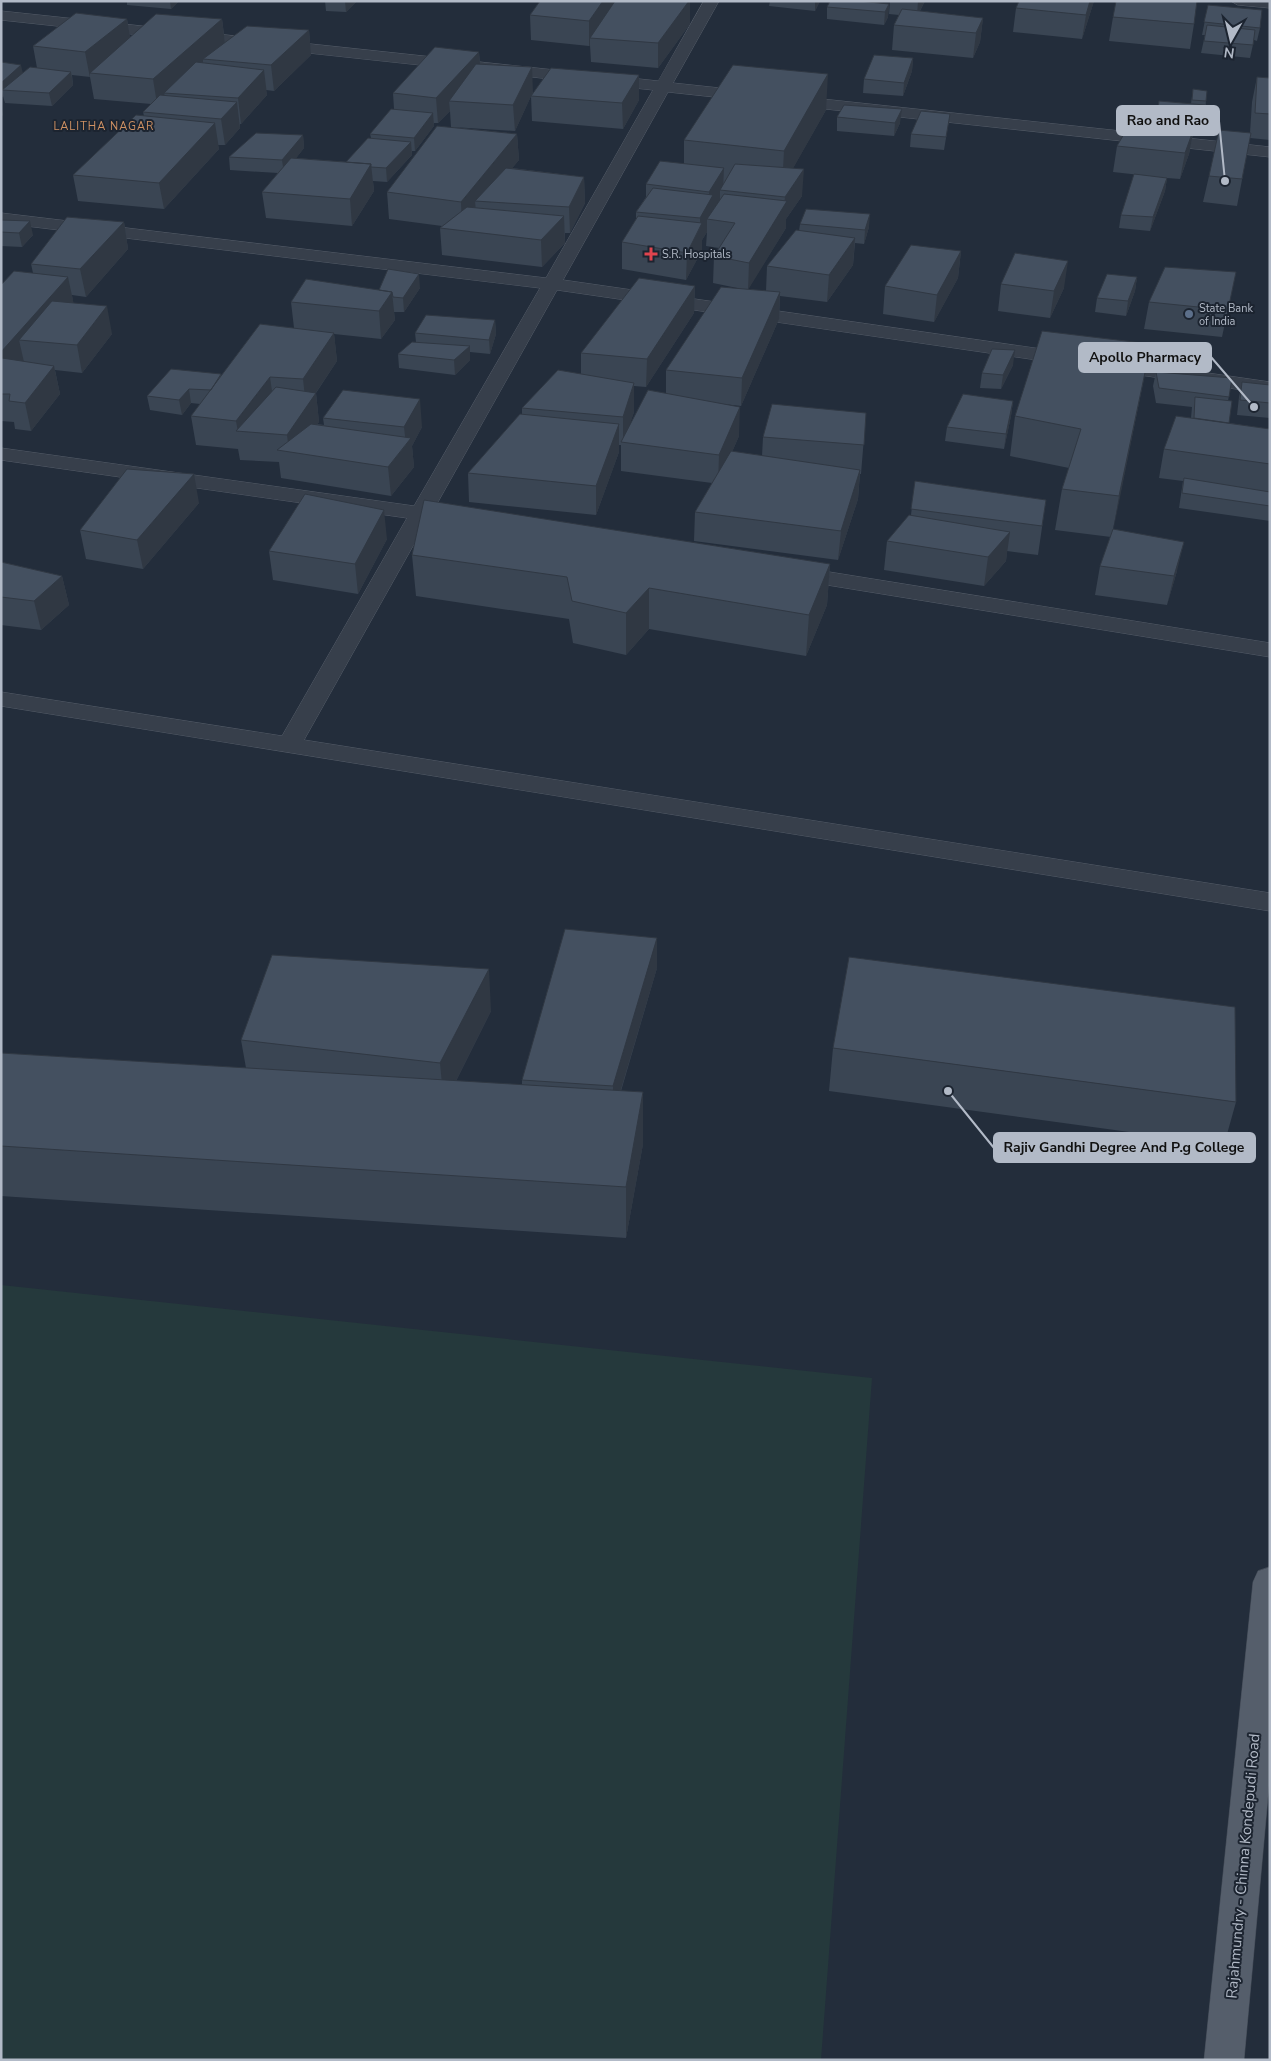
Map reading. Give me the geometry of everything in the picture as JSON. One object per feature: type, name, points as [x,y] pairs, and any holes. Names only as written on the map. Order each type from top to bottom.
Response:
[{"type":"main road","name":"Rajahmundry - Chinna Kondepudi Road","points":[[1224,2060],[1270,1582]]},
{"type":"street","points":[[2,15],[21,1]]},
{"type":"street","points":[[289,745],[420,513],[553,284],[606,184],[712,1]]},
{"type":"street","points":[[1238,1],[1270,4]]},
{"type":"street","points":[[2,15],[1270,152]]},
{"type":"street","points":[[1,218],[553,284],[1270,388]]},
{"type":"street","points":[[1,454],[479,523]]},
{"type":"street","points":[[772,570],[1270,650]]},
{"type":"street","points":[[1,700],[1270,902]]},
{"type":"green space","points":[[1,1285],[872,1378],[821,2060],[1,2060]]},
{"type":"building","points":[[540,1],[603,1],[589,21],[530,15]]},
{"type":"building","points":[[615,1],[689,1],[658,43],[590,38]]},
{"type":"building","points":[[830,1],[889,4],[885,12],[827,7]]},
{"type":"building","points":[[1019,1],[1090,1],[1086,15],[1016,8]]},
{"type":"building","points":[[1116,1],[1197,1],[1194,24],[1113,17]]},
{"type":"building","points":[[1208,5],[1262,10],[1260,28],[1204,22]]},
{"type":"building","points":[[902,9],[983,18],[976,33],[894,25]]},
{"type":"building","points":[[76,13],[127,19],[85,52],[33,46]]},
{"type":"building","points":[[156,14],[222,19],[153,79],[90,73]]},
{"type":"building","points":[[1207,25],[1255,30],[1253,45],[1204,41]]},
{"type":"building","points":[[247,26],[309,30],[271,65],[203,59]]},
{"type":"building","points":[[435,47],[479,52],[436,98],[393,93]]},
{"type":"building","points":[[874,55],[913,58],[904,83],[864,79]]},
{"type":"building","points":[[1,62],[21,65],[1,83]]},
{"type":"building","points":[[196,62],[264,70],[238,98],[164,93]]},
{"type":"building","points":[[476,64],[532,67],[513,105],[449,101]]},
{"type":"building","points":[[733,65],[828,74],[784,151],[684,140]]},
{"type":"building","points":[[30,67],[71,72],[49,93],[2,90]]},
{"type":"building","points":[[551,68],[639,75],[622,103],[531,96]]},
{"type":"building","points":[[1257,77],[1270,78],[1270,114],[1255,113]]},
{"type":"building","points":[[1193,89],[1207,91],[1206,101],[1192,100]]},
{"type":"building","points":[[160,95],[237,102],[221,119],[143,112]]},
{"type":"building","points":[[1159,101],[1205,105],[1204,121],[1157,117]]},
{"type":"building","points":[[844,105],[902,109],[895,123],[837,117]]},
{"type":"building","points":[[391,109],[433,113],[414,138],[370,134]]},
{"type":"building","points":[[921,111],[950,114],[946,137],[911,134]]},
{"type":"building","points":[[136,115],[215,123],[159,183],[73,175]]},
{"type":"building","points":[[1131,122],[1194,128],[1185,153],[1117,146]]},
{"type":"building","points":[[437,126],[517,134],[461,202],[387,192]]},
{"type":"building","points":[[1219,130],[1251,133],[1242,179],[1209,176]]},
{"type":"building","points":[[256,133],[303,135],[282,160],[229,157]]},
{"type":"building","points":[[368,138],[411,142],[386,168],[371,167],[371,164],[346,162]]},
{"type":"building","points":[[291,158],[371,164],[350,199],[262,192]]},
{"type":"building","points":[[660,161],[724,168],[709,192],[646,184]]},
{"type":"building","points":[[735,164],[804,169],[785,197],[720,190]]},
{"type":"building","points":[[506,168],[584,177],[569,207],[475,201]]},
{"type":"building","points":[[1134,174],[1167,178],[1153,217],[1121,215]]},
{"type":"building","points":[[653,188],[713,195],[700,218],[636,212]]},
{"type":"building","points":[[724,194],[787,201],[749,263],[714,256],[735,223],[707,219]]},
{"type":"building","points":[[467,207],[564,216],[541,240],[440,228]]},
{"type":"building","points":[[806,209],[870,214],[865,230],[800,224]]},
{"type":"building","points":[[638,216],[702,223],[687,253],[622,242]]},
{"type":"building","points":[[67,217],[124,222],[80,269],[31,264]]},
{"type":"building","points":[[1,220],[30,221],[19,233],[1,232]]},
{"type":"building","points":[[796,230],[855,238],[829,275],[767,266]]},
{"type":"building","points":[[911,245],[961,251],[937,295],[885,286]]},
{"type":"building","points":[[1015,253],[1068,261],[1054,291],[1001,284]]},
{"type":"building","points":[[1165,267],[1236,272],[1228,310],[1149,302]]},
{"type":"building","points":[[388,269],[419,274],[403,298],[393,297],[392,292],[379,290]]},
{"type":"building","points":[[14,271],[68,277],[1,352],[1,285]]},
{"type":"building","points":[[1107,274],[1137,277],[1128,301],[1097,298]]},
{"type":"building","points":[[639,278],[695,286],[647,359],[581,353]]},
{"type":"building","points":[[306,279],[392,292],[379,311],[291,302]]},
{"type":"building","points":[[721,287],[780,292],[742,378],[666,370]]},
{"type":"building","points":[[52,301],[107,306],[77,345],[19,340]]},
{"type":"building","points":[[426,315],[495,320],[489,340],[415,333]]},
{"type":"building","points":[[260,324],[334,333],[303,379],[270,377],[236,421],[191,416]]},
{"type":"building","points":[[1042,331],[1151,344],[1119,496],[1062,489],[1081,429],[1015,416]]},
{"type":"building","points":[[412,342],[470,346],[454,360],[398,354]]},
{"type":"building","points":[[992,349],[1015,350],[1003,375],[982,373]]},
{"type":"building","points":[[2,358],[54,366],[25,403],[9,401],[10,394],[1,394]]},
{"type":"building","points":[[171,369],[221,374],[211,390],[189,389],[179,400],[147,396]]},
{"type":"building","points":[[558,370],[634,383],[623,417],[522,408]]},
{"type":"building","points":[[1156,372],[1232,378],[1229,397],[1159,388]]},
{"type":"building","points":[[1242,382],[1270,385],[1270,403],[1240,400]]},
{"type":"building","points":[[276,387],[316,393],[287,435],[236,431]]},
{"type":"building","points":[[343,390],[420,399],[404,427],[323,418]]},
{"type":"building","points":[[648,390],[740,407],[719,455],[621,442]]},
{"type":"building","points":[[963,394],[1013,401],[1006,434],[947,427]]},
{"type":"building","points":[[1195,397],[1232,401],[1229,423],[1194,418]]},
{"type":"building","points":[[772,404],[866,413],[864,445],[763,437]]},
{"type":"building","points":[[520,414],[619,424],[596,486],[468,473]]},
{"type":"building","points":[[1176,416],[1270,429],[1270,464],[1164,449]]},
{"type":"building","points":[[311,424],[411,438],[388,467],[277,450]]},
{"type":"building","points":[[731,451],[860,470],[841,531],[695,512]]},
{"type":"building","points":[[127,469],[194,474],[137,540],[80,530]]},
{"type":"building","points":[[1184,478],[1270,492],[1270,506],[1182,493]]},
{"type":"building","points":[[915,481],[1046,500],[1042,526],[911,509]]},
{"type":"building","points":[[305,494],[384,510],[355,564],[269,551]]},
{"type":"building","points":[[424,500],[830,564],[809,615],[649,588],[626,613],[572,601],[567,577],[412,555]]},
{"type":"building","points":[[909,515],[1010,532],[988,557],[887,541]]},
{"type":"building","points":[[1113,529],[1184,542],[1174,576],[1100,566]]},
{"type":"building","points":[[1,562],[62,576],[34,601],[1,597]]},
{"type":"building","points":[[565,929],[657,938],[613,1086],[522,1080]]},
{"type":"building","points":[[272,955],[489,969],[440,1063],[241,1040]]},
{"type":"building","points":[[849,957],[1235,1007],[1236,1102],[833,1048]]},
{"type":"building","points":[[1,1053],[643,1092],[626,1187],[1,1146]]},
{"type":"place","name":"Rao and Rao","points":[[1225,181]]},
{"type":"place","name":"S.R. Hospitals","points":[[651,254]]},
{"type":"place","name":"State Bank of India","points":[[1189,314]]},
{"type":"place","name":"Apollo Pharmacy","points":[[1254,407]]},
{"type":"place","name":"Rajiv Gandhi Degree And P.g College","points":[[948,1091]]},
{"type":"district","name":"LALITHA NAGAR","points":[[104,126]]}]
